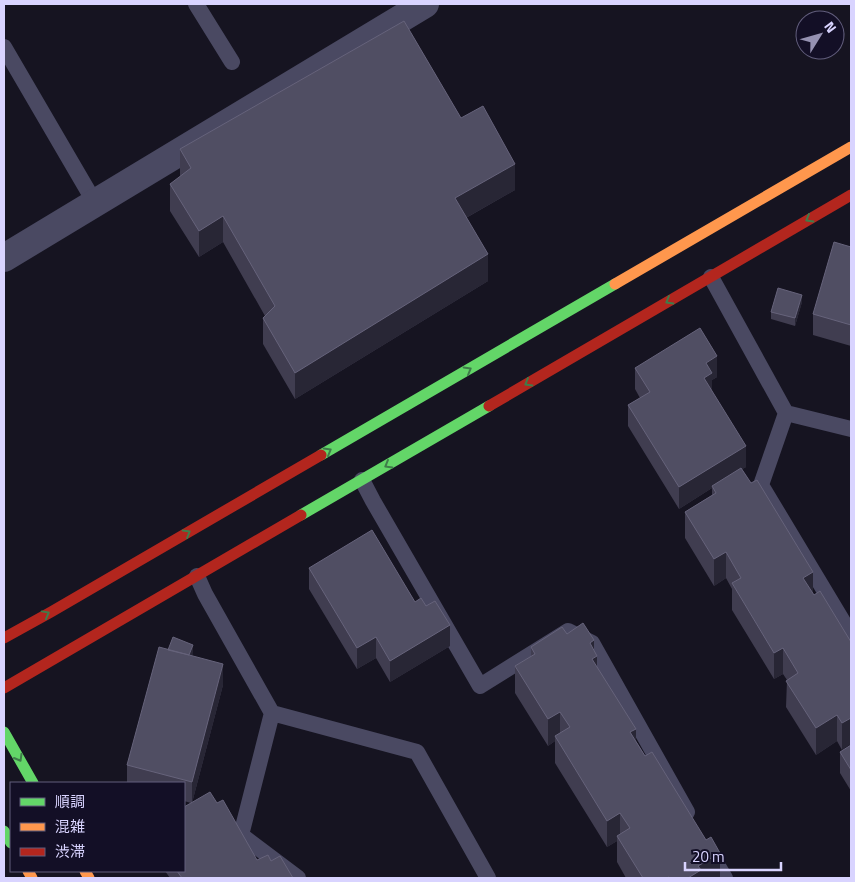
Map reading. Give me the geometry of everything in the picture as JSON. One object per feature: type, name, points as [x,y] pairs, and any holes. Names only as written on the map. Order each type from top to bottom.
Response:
[{"type":"street","points":[[4,258],[417,6]]},
{"type":"street","points":[[4,638],[851,147]]},
{"type":"street","points":[[4,688],[851,195]]},
{"type":"street","points":[[4,732],[33,782]]},
{"type":"lane","points":[[196,4],[232,62]]},
{"type":"lane","points":[[4,47],[95,203]]},
{"type":"lane","points":[[711,277],[786,413],[851,429]]},
{"type":"lane","points":[[786,413],[761,485],[851,634]]},
{"type":"lane","points":[[362,480],[372,501],[480,686],[568,630],[592,642],[725,878]]},
{"type":"lane","points":[[197,576],[205,594],[272,713],[241,835],[298,878]]},
{"type":"lane","points":[[272,713],[418,752],[488,878]]},
{"type":"building","points":[[404,21],[461,118],[483,106],[515,164],[455,198],[488,254],[295,373],[263,318],[275,306],[223,216],[199,231],[170,184],[191,168],[180,149]]},
{"type":"building","points":[[834,242],[851,247],[851,325],[813,314]]},
{"type":"building","points":[[778,288],[802,295],[795,318],[771,312]]},
{"type":"building","points":[[700,328],[717,356],[706,363],[712,373],[704,378],[746,446],[679,487],[628,405],[650,392],[635,368]]},
{"type":"building","points":[[741,468],[751,483],[757,480],[813,572],[803,578],[814,595],[820,591],[851,642],[851,718],[842,723],[837,715],[816,728],[786,681],[798,673],[783,648],[774,653],[732,583],[741,578],[726,552],[714,559],[685,512],[716,493],[712,486]]},
{"type":"building","points":[[372,530],[415,602],[421,598],[426,606],[435,601],[450,625],[390,661],[376,637],[357,648],[309,568]]},
{"type":"building","points":[[583,623],[594,640],[590,643],[597,656],[592,659],[636,729],[630,732],[645,756],[652,752],[706,840],[711,837],[720,853],[698,866],[701,870],[688,878],[643,878],[617,836],[630,828],[620,813],[607,821],[555,736],[570,727],[560,712],[548,719],[515,666],[535,654],[531,647],[562,627],[567,634]]},
{"type":"building","points":[[173,637],[193,645],[189,655],[168,650]]},
{"type":"building","points":[[159,647],[223,664],[192,782],[127,765]]},
{"type":"building","points":[[851,745],[851,770],[840,752]]},
{"type":"building","points":[[210,792],[217,803],[223,800],[257,860],[268,855],[271,861],[280,856],[293,878],[182,878],[178,872],[185,872],[185,806]]},
{"type":"traffic: fast","points":[[321,455],[615,284]]},
{"type":"traffic: fast","points":[[301,515],[489,406]]},
{"type":"traffic: fast","points":[[4,732],[32,782]]},
{"type":"traffic: fast","points":[[4,831],[10,841]]},
{"type":"traffic: slow","points":[[615,284],[851,147]]},
{"type":"traffic: slow","points":[[29,872],[32,878]]},
{"type":"traffic: slow","points":[[86,872],[89,878]]},
{"type":"traffic: jam","points":[[489,406],[851,195]]},
{"type":"traffic: jam","points":[[4,638],[321,455]]},
{"type":"traffic: jam","points":[[4,688],[301,515]]}]
